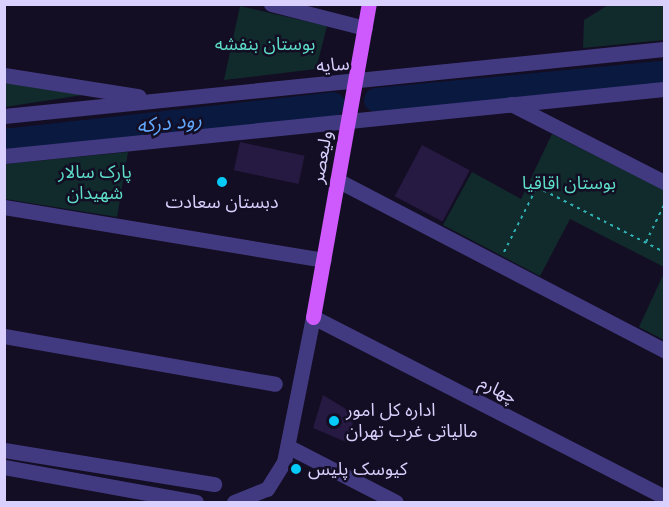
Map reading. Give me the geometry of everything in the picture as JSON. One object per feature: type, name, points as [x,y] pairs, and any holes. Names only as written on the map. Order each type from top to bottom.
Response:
[{"type":"main road","name":"ولیعصر","points":[[314,317],[369,4]]},
{"type":"street","points":[[271,4],[365,28]]},
{"type":"street","name":"سایه","points":[[4,116],[664,49]]},
{"type":"street","points":[[4,75],[159,100]]},
{"type":"street","points":[[4,156],[664,89]]},
{"type":"street","points":[[511,104],[664,183]]},
{"type":"street","points":[[338,180],[664,350]]},
{"type":"street","points":[[4,207],[324,260]]},
{"type":"street","points":[[234,502],[267,489],[289,447],[314,317]]},
{"type":"street","name":"چهارم","points":[[314,317],[664,497]]},
{"type":"street","points":[[4,336],[275,384]]},
{"type":"street","points":[[289,447],[396,502]]},
{"type":"street","points":[[4,450],[214,484]]},
{"type":"street","points":[[4,467],[196,502]]},
{"type":"path","points":[[498,263],[537,187],[664,252]]},
{"type":"path","points":[[646,242],[664,205]]},
{"type":"green space","points":[[608,5],[664,5],[664,40],[583,48],[584,20]]},
{"type":"green space","name":"بوستان بنفشه","points":[[240,6],[327,26],[316,69],[224,80]]},
{"type":"green space","points":[[5,82],[89,94],[5,107]]},
{"type":"green space","name":"بوستان اقاقیا","points":[[552,134],[664,190],[664,267],[570,219],[540,276],[443,225],[472,172],[521,199]]},
{"type":"green space","name":"پارک سالار شهیدان","points":[[128,152],[117,217],[5,199],[5,164]]},
{"type":"green space","points":[[664,273],[664,340],[639,327]]},
{"type":"building","points":[[240,142],[305,156],[299,184],[234,170]]},
{"type":"building","points":[[422,145],[470,170],[442,222],[395,196]]},
{"type":"building","name":"اداره کل امور مالیاتی غرب تهران","points":[[323,395],[356,415],[346,442],[313,428]]},
{"type":"waterway","name":"رود درکه","points":[[376,100],[664,73]]},
{"type":"waterway","name":"رود درکه","points":[[4,141],[333,104]]},
{"type":"place","name":"دبستان سعادت","points":[[222,182]]},
{"type":"place","name":"اداره کل امور مالیاتی غرب تهران","points":[[334,421]]},
{"type":"place","name":"کیوسک پلیس","points":[[296,469]]}]
